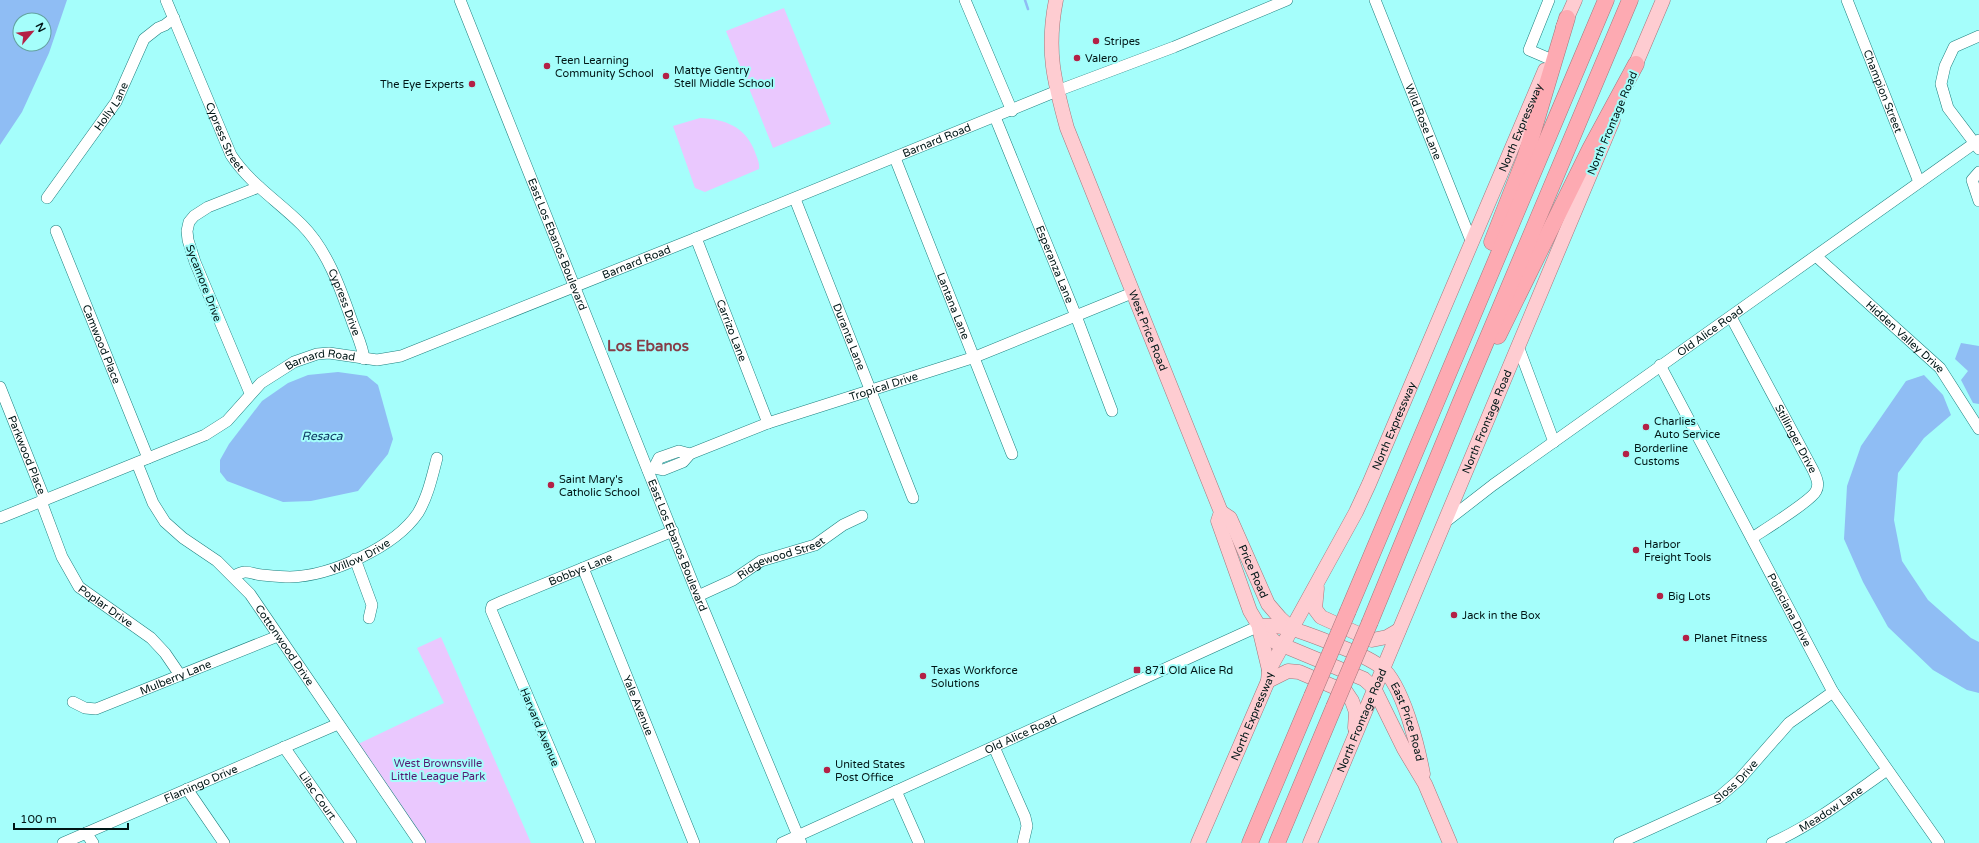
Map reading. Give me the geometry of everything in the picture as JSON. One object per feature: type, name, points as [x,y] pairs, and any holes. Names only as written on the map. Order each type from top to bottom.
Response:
[{"type":"highway","points":[[1250,843],[1606,0]]},
{"type":"highway","points":[[1277,843],[1426,489],[1460,401],[1630,0]]},
{"type":"highway","points":[[1444,384],[1459,327],[1525,158],[1567,18]]},
{"type":"highway","points":[[1460,401],[1506,322],[1590,149],[1636,64]]},
{"type":"highway","points":[[1281,843],[1293,804]]},
{"type":"main road","name":"West Price Road","points":[[1056,0],[1050,42],[1057,91],[1067,128],[1221,512],[1218,521],[1250,611],[1259,626],[1270,638],[1282,645]]},
{"type":"main road","name":"North Expressway","points":[[1198,843],[1282,645],[1356,512],[1472,243],[1574,0]]},
{"type":"main road","name":"North Frontage Road","points":[[1310,843],[1663,0]]},
{"type":"main road","name":"Price Road","points":[[1221,512],[1230,518],[1268,604],[1291,628]]},
{"type":"main road","points":[[1319,578],[1314,603],[1315,609],[1320,617],[1372,640],[1387,637],[1399,630]]},
{"type":"main road","points":[[1291,628],[1270,625],[1259,626],[1269,675],[1288,671],[1299,672],[1346,692],[1352,701],[1356,712],[1355,736]]},
{"type":"main road","name":"East Price Road","points":[[1291,628],[1367,658],[1383,668],[1406,709],[1417,740],[1425,784]]},
{"type":"main road","name":"East Price Road","points":[[1282,645],[1364,679],[1374,688],[1404,749],[1425,784],[1450,843]]},
{"type":"main road","points":[[1394,645],[1393,666],[1406,709]]},
{"type":"street","name":"Cypress Street","points":[[166,0],[225,145],[237,165],[259,188],[303,226],[320,248]]},
{"type":"street","name":"East Los Ebanos Boulevard","points":[[460,0],[574,287],[651,469],[698,596],[799,839]]},
{"type":"street","points":[[965,0],[1012,111]]},
{"type":"street","name":"Barnard Road","points":[[0,518],[205,435],[218,428],[236,412],[250,393],[271,375],[306,357],[329,353],[377,360],[400,356],[1012,111],[1057,91],[1174,47],[1287,0]]},
{"type":"street","name":"Wild Rose Lane","points":[[1375,0],[1472,243]]},
{"type":"street","points":[[1549,0],[1529,50],[1550,59]]},
{"type":"street","name":"Champion Street","points":[[1847,0],[1919,182]]},
{"type":"street","name":"Holly Lane","points":[[47,198],[113,107],[144,39],[174,18]]},
{"type":"street","points":[[1978,144],[1948,108],[1941,84],[1944,66],[1954,48],[1979,36]]},
{"type":"street","name":"Esperanza Lane","points":[[995,117],[1076,316],[1112,411]]},
{"type":"street","name":"Old Alice Road","points":[[1444,524],[1493,485],[1660,366],[1817,257],[1919,182],[1978,144]]},
{"type":"street","name":"Lantana Lane","points":[[895,158],[975,357],[1012,454]]},
{"type":"street","points":[[1979,172],[1972,180],[1979,201]]},
{"type":"street","name":"Sycamore Drive","points":[[250,393],[195,262],[188,240],[187,231],[190,222],[200,211],[259,188]]},
{"type":"street","name":"Duranta Lane","points":[[795,198],[912,498]]},
{"type":"street","name":"Camwood Place","points":[[56,231],[148,458]]},
{"type":"street","name":"Carrizo Lane","points":[[696,238],[768,423]]},
{"type":"street","name":"Cypress Drive","points":[[320,248],[350,314],[363,349],[364,359]]},
{"type":"street","name":"Hidden Valley Drive","points":[[1817,257],[1940,368],[1979,429]]},
{"type":"street","name":"Tropical Drive","points":[[651,469],[659,458],[679,451],[690,454],[768,423],[975,357],[1132,293]]},
{"type":"street","name":"Stillinger Drive","points":[[1731,317],[1813,470],[1818,484],[1817,490],[1808,499],[1752,538]]},
{"type":"street","points":[[1518,346],[1554,442]]},
{"type":"street","name":"Poinciana Drive","points":[[1660,366],[1833,692],[1939,843]]},
{"type":"street","name":"Parkwood Place","points":[[0,387],[43,500]]},
{"type":"street","name":"Willow Drive","points":[[234,576],[241,572],[252,571],[258,575],[269,576],[305,575],[328,570],[355,559],[394,537],[411,521],[427,494],[437,458]]},
{"type":"street","name":"Cottonwood Drive","points":[[136,463],[150,498],[165,522],[183,538],[217,561],[234,576],[250,594],[420,843]]},
{"type":"street","name":"Poplar Drive","points":[[43,500],[62,557],[79,587],[151,638],[165,653],[180,675]]},
{"type":"street","name":"Ridgewood Street","points":[[698,596],[733,580],[761,561],[815,545],[843,526],[862,516]]},
{"type":"street","name":"Bobbys Lane","points":[[491,610],[492,606],[503,601],[673,531]]},
{"type":"street","points":[[355,559],[372,604],[369,618]]},
{"type":"street","name":"Yale Avenue","points":[[583,568],[694,843]]},
{"type":"street","name":"Harvard Avenue","points":[[491,610],[590,843]]},
{"type":"street","name":"Old Alice Road","points":[[782,843],[799,839],[896,791],[1259,626]]},
{"type":"street","name":"Mulberry Lane","points":[[73,702],[85,708],[96,709],[278,636]]},
{"type":"street","name":"Sloss Drive","points":[[1619,843],[1718,798],[1739,780],[1789,723],[1833,692]]},
{"type":"street","name":"Flamingo Drive","points":[[63,843],[338,724]]},
{"type":"street","name":"Lilac Court","points":[[284,747],[351,843]]},
{"type":"street","points":[[994,747],[1025,817],[1027,826],[1023,843]]},
{"type":"street","name":"Meadow Lane","points":[[1772,843],[1796,832],[1819,818],[1887,770]]},
{"type":"street","points":[[187,789],[224,843]]},
{"type":"street","points":[[896,791],[919,843]]},
{"type":"street","points":[[86,833],[93,843]]},
{"type":"green space","points":[[784,8],[831,124],[773,148],[726,31]]},
{"type":"green space","points":[[700,118],[718,120],[734,126],[746,136],[755,152],[759,169],[705,192],[695,188],[673,126]]},
{"type":"green space","name":"West Brownsville Little League Park","points":[[441,637],[531,843],[420,843],[354,746],[444,703],[417,648]]},
{"type":"water","points":[[0,0],[67,0],[52,44],[52,12],[12,12],[12,52],[49,52],[22,112],[0,145]]},
{"type":"water","points":[[1961,343],[1979,346],[1979,404],[1973,403],[1961,380],[1968,371],[1955,359]]},
{"type":"water","name":"Resaca","points":[[338,372],[367,376],[378,385],[393,439],[388,454],[358,491],[311,501],[283,502],[227,481],[220,472],[220,460],[229,444],[262,401],[288,383],[308,375]]},
{"type":"water","points":[[1924,375],[1943,395],[1951,415],[1924,438],[1898,473],[1894,520],[1902,561],[1928,600],[1971,638],[1979,642],[1979,693],[1967,690],[1933,670],[1888,627],[1863,582],[1844,539],[1847,486],[1861,446],[1906,381]]},
{"type":"waterway","points":[[1025,0],[1028,9]]},
{"type":"place","name":"Stripes","points":[[1096,41]]},
{"type":"place","name":"Valero","points":[[1077,58]]},
{"type":"place","name":"Teen Learning Community School","points":[[547,66]]},
{"type":"place","name":"Mattye Gentry Stell Middle School","points":[[666,76]]},
{"type":"place","name":"The Eye Experts","points":[[472,84]]},
{"type":"place","name":"Charlies Auto Service","points":[[1646,427]]},
{"type":"place","name":"Borderline Customs","points":[[1626,454]]},
{"type":"place","name":"Saint Mary's Catholic School","points":[[551,485]]},
{"type":"place","name":"Harbor Freight Tools","points":[[1636,550]]},
{"type":"place","name":"Big Lots","points":[[1660,596]]},
{"type":"place","name":"Jack in the Box","points":[[1454,615]]},
{"type":"place","name":"Planet Fitness","points":[[1686,638]]},
{"type":"place","name":"871 Old Alice Rd","points":[[1137,670]]},
{"type":"place","name":"Texas Workforce Solutions","points":[[923,676]]},
{"type":"place","name":"United States Post Office","points":[[827,770]]},
{"type":"district","name":"Los Ebanos","points":[[648,346]]}]
